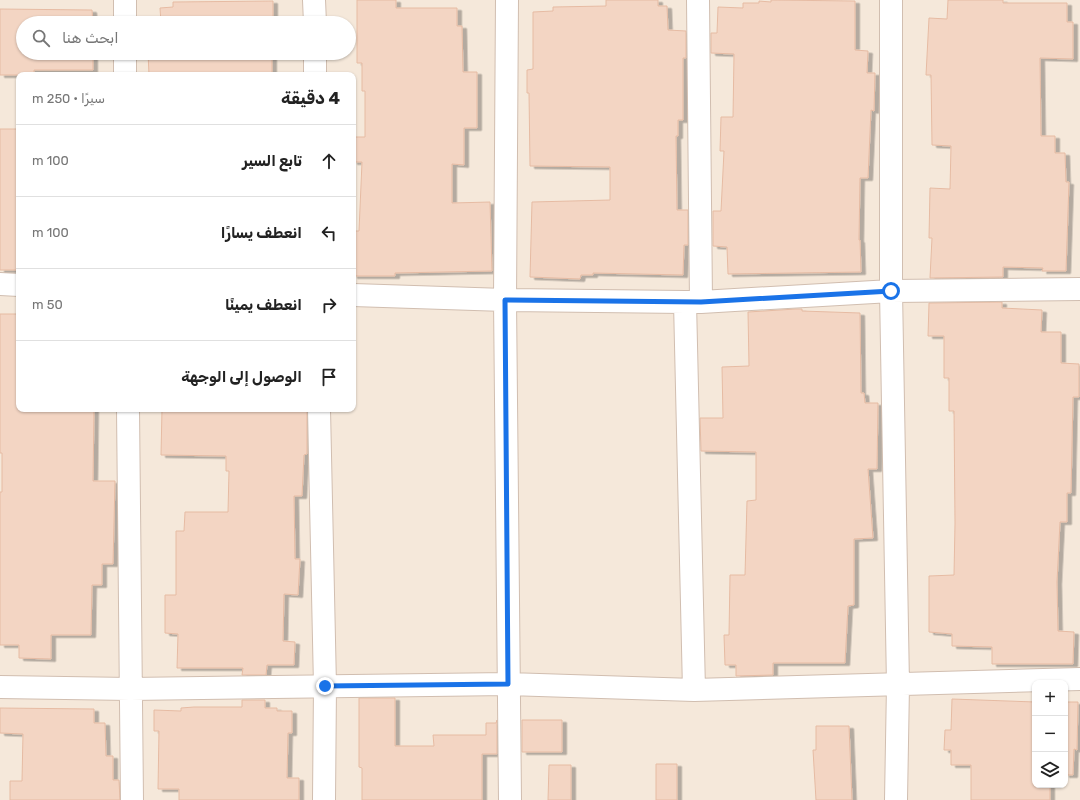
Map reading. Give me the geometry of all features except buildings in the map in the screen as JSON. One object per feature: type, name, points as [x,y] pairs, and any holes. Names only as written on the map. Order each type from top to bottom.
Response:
[{"type":"street","points":[[125,0],[125,16]]},
{"type":"street","points":[[314,0],[315,16]]},
{"type":"street","points":[[506,0],[505,300],[510,800]]},
{"type":"street","points":[[694,690],[693,302],[698,0]]},
{"type":"street","points":[[891,0],[891,291],[898,686],[896,800]]},
{"type":"street","points":[[125,60],[125,72]]},
{"type":"street","points":[[315,60],[315,72]]},
{"type":"street","points":[[0,284],[16,285]]},
{"type":"street","points":[[356,295],[505,300],[693,302],[891,291],[1080,289]]},
{"type":"street","points":[[128,412],[132,800]]},
{"type":"street","points":[[319,412],[325,686],[324,800]]},
{"type":"street","points":[[0,687],[130,689],[508,684],[694,690],[898,686],[1080,679]]},
{"type":"shaded area","points":[[0,0],[1080,0],[1080,800],[0,800]]},
{"type":"route","points":[[325,686],[508,684],[505,300],[701,302],[891,291]]}]
